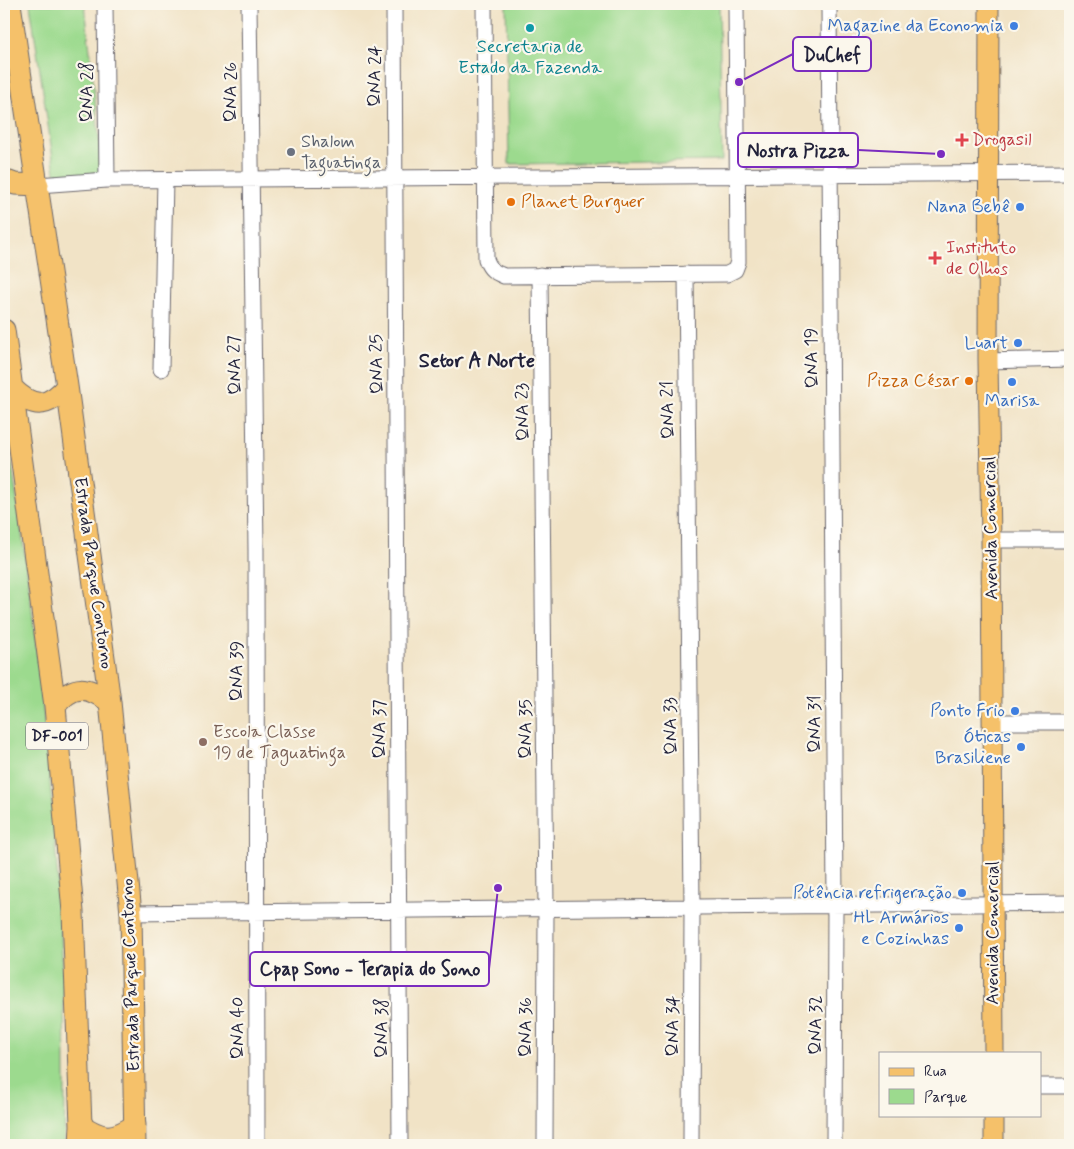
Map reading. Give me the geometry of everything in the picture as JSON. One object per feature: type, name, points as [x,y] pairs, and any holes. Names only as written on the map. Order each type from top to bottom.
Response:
[{"type":"highway","name":"Estrada Parque Contorno","points":[[10,4],[67,386],[110,702],[131,913],[135,1135]]},
{"type":"highway","points":[[4,180],[15,184],[38,184]]},
{"type":"highway","name":"DF-001","points":[[4,330],[55,706],[73,912],[80,1135]]},
{"type":"highway","points":[[12,388],[21,397],[30,402],[41,404],[51,401],[67,386]]},
{"type":"highway","points":[[55,706],[64,695],[75,689],[98,693],[110,702]]},
{"type":"highway","points":[[80,1135],[92,1132],[105,1137],[135,1135]]},
{"type":"main road","name":"Avenida Comercial","points":[[988,4],[988,361],[994,1052]]},
{"type":"main road","points":[[994,1116],[994,1145]]},
{"type":"street","name":"QNA 28","points":[[105,4],[106,180]]},
{"type":"street","name":"QNA 26","points":[[249,4],[250,180]]},
{"type":"street","name":"QNA 24","points":[[394,4],[394,178]]},
{"type":"street","points":[[484,4],[486,259],[489,268],[495,273],[504,276],[727,274],[735,270],[738,262],[736,4]]},
{"type":"street","name":"QNA 19","points":[[829,4],[833,543]]},
{"type":"street","points":[[38,184],[106,180],[738,176],[988,172],[1070,173]]},
{"type":"street","name":"QNA 25","points":[[394,178],[398,548]]},
{"type":"street","points":[[161,369],[166,180]]},
{"type":"street","name":"QNA 27","points":[[250,180],[256,550]]},
{"type":"street","name":"QNA 21","points":[[686,274],[688,545]]},
{"type":"street","name":"QNA 23","points":[[540,275],[544,549]]},
{"type":"street","points":[[988,361],[1070,359]]},
{"type":"street","points":[[991,540],[1070,540]]},
{"type":"street","name":"QNA 31","points":[[833,543],[835,905]]},
{"type":"street","name":"QNA 33","points":[[688,545],[692,907]]},
{"type":"street","name":"QNA 37","points":[[398,548],[400,910]]},
{"type":"street","name":"QNA 35","points":[[544,549],[546,909]]},
{"type":"street","name":"QNA 39","points":[[256,550],[256,911]]},
{"type":"street","points":[[992,722],[1070,722]]},
{"type":"street","points":[[131,913],[1070,903]]},
{"type":"street","name":"QNA 32","points":[[834,1145],[835,905]]},
{"type":"street","name":"QNA 34","points":[[691,1145],[692,907]]},
{"type":"street","name":"QNA 36","points":[[545,1145],[546,909]]},
{"type":"street","name":"QNA 38","points":[[400,910],[400,1145]]},
{"type":"street","name":"QNA 40","points":[[256,911],[257,1145]]},
{"type":"street","points":[[1042,1086],[1070,1086]]},
{"type":"green space","points":[[30,4],[85,4],[103,175],[56,179]]},
{"type":"green space","points":[[506,4],[719,4],[722,161],[509,164]]},
{"type":"green space","points":[[4,409],[32,609],[54,827],[62,954],[65,1081],[64,1145],[4,1145]]},
{"type":"place","name":"Magazine da Economia","points":[[1014,26]]},
{"type":"place","name":"Secretaria de Estado da Fazenda","points":[[530,28]]},
{"type":"place","name":"DuChef","points":[[739,82]]},
{"type":"place","name":"Drogasil","points":[[962,140]]},
{"type":"place","name":"Shalom Taguatinga","points":[[291,152]]},
{"type":"place","name":"Nostra Pizza","points":[[941,154]]},
{"type":"place","name":"Planet Burguer","points":[[511,202]]},
{"type":"place","name":"Nana Bebê","points":[[1020,207]]},
{"type":"place","name":"Instituto de Olhos","points":[[935,258]]},
{"type":"place","name":"Luart","points":[[1018,343]]},
{"type":"place","name":"Pizza César","points":[[969,381]]},
{"type":"place","name":"Marisa","points":[[1012,382]]},
{"type":"place","name":"Ponto Frio","points":[[1015,711]]},
{"type":"place","name":"Escola Classe 19 de Taguatinga","points":[[203,742]]},
{"type":"place","name":"Óticas Brasiliene","points":[[1021,747]]},
{"type":"place","name":"Cpap Sono - Terapia do Sono","points":[[498,888]]},
{"type":"place","name":"Potência refrigeração","points":[[962,893]]},
{"type":"place","name":"HL Armários e Cozinhas","points":[[959,928]]},
{"type":"district","name":"Setor A Norte","points":[[477,361]]}]
